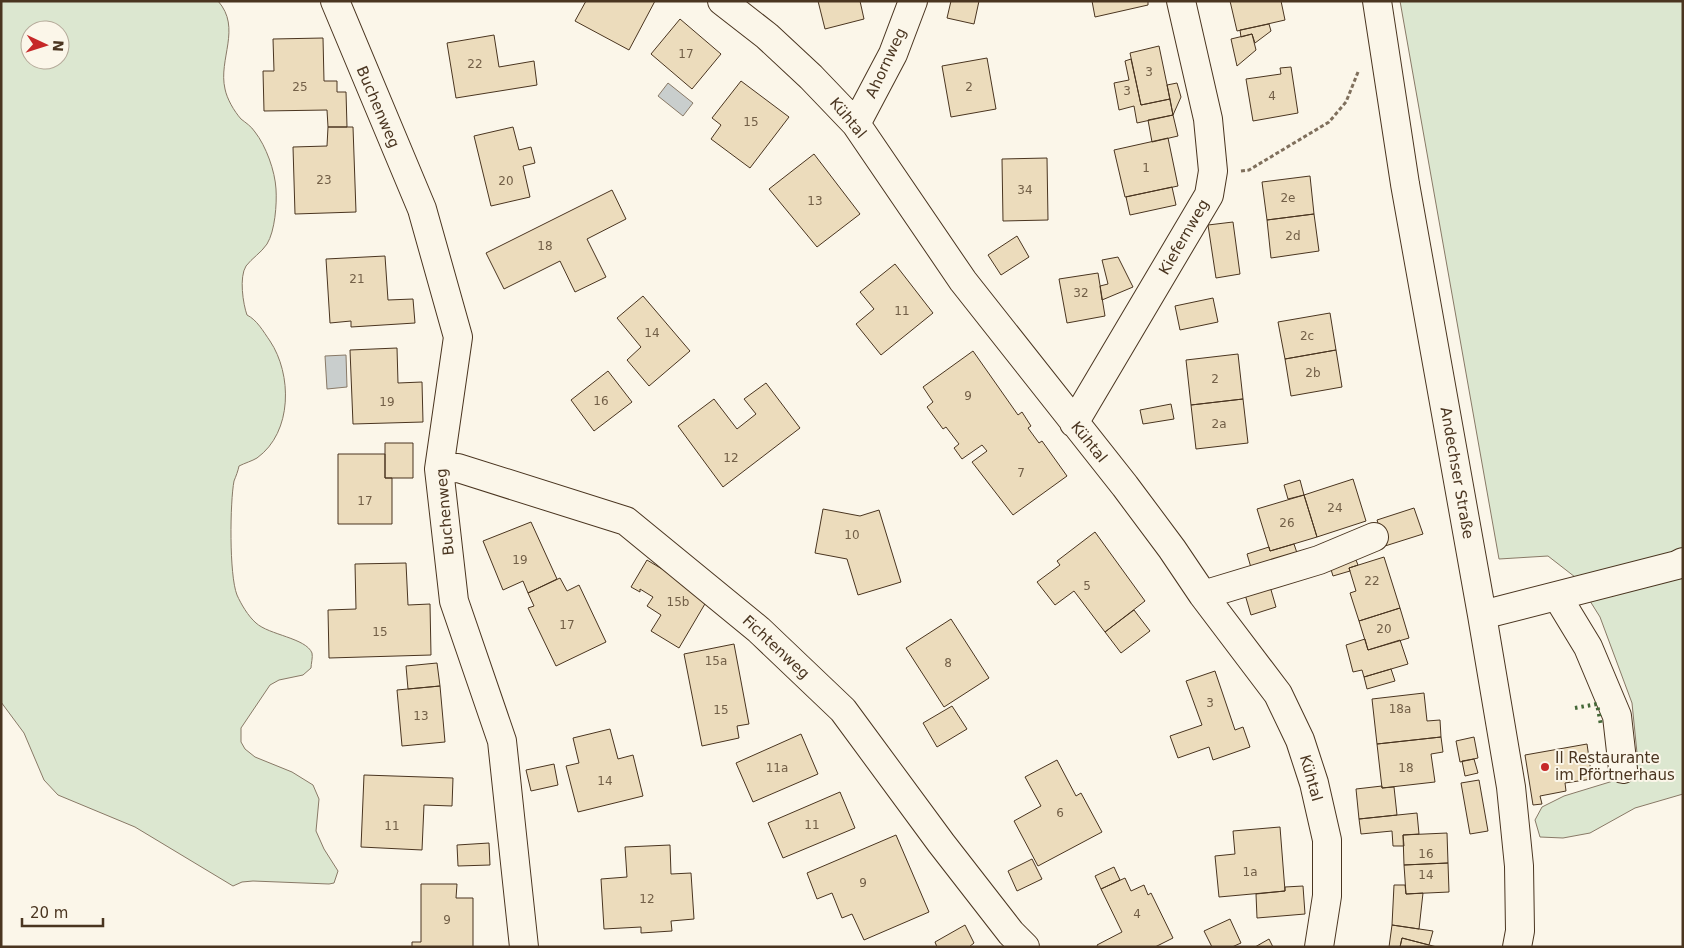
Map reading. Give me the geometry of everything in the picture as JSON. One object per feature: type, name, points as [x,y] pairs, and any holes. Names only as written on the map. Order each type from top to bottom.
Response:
[{"type":"street","name":"Buchenweg","points":[[335,1],[422,209],[458,337],[439,469],[454,601],[502,741],[524,947]]},
{"type":"street","name":"Kühtal","points":[[722,1],[767,36],[811,77],[856,124],[963,281],[1172,549],[1203,595],[1278,694],[1300,740],[1314,783],[1327,840],[1327,896],[1319,947]]},
{"type":"street","name":"Ahornweg","points":[[856,124],[893,54],[913,1]]},
{"type":"street","name":"Kiefernweg","points":[[1074,423],[1209,195],[1213,171],[1208,119],[1181,1]]},
{"type":"street","name":"Andechser Straße","points":[[1377,1],[1405,184],[1482,615],[1510,787],[1518,856],[1520,931],[1517,947]]},
{"type":"street","name":"Fichtenweg","points":[[439,469],[458,468],[626,521],[752,624],[843,710],[947,851],[1011,933],[1025,947]]},
{"type":"street","points":[[1203,595],[1319,560],[1374,537]]},
{"type":"street","points":[[1482,615],[1683,562]]},
{"type":"street","points":[[1558,596],[1588,646],[1617,716],[1623,769]]},
{"type":"path","points":[[1213,171],[1228,173],[1249,170],[1329,122],[1346,102],[1359,73],[1358,64]]},
{"type":"green space","points":[[1,1],[218,1],[225,11],[229,33],[224,66],[226,93],[241,119],[253,130],[263,144],[272,167],[276,189],[275,217],[270,239],[265,247],[248,263],[244,271],[242,290],[244,304],[247,315],[260,326],[277,354],[285,386],[283,418],[277,433],[269,447],[257,458],[239,466],[234,481],[231,538],[234,585],[243,606],[256,623],[269,631],[303,644],[312,653],[311,668],[303,675],[279,680],[270,685],[241,728],[241,742],[245,749],[255,757],[292,772],[313,785],[319,799],[316,831],[324,849],[338,871],[334,883],[253,881],[242,882],[233,886],[135,827],[58,795],[44,780],[24,733],[1,702]]},
{"type":"green space","points":[[1400,1],[1683,1],[1683,794],[1635,808],[1590,833],[1563,838],[1540,837],[1535,820],[1542,807],[1564,796],[1636,774],[1637,753],[1632,703],[1600,617],[1575,577],[1548,556],[1499,559]]},
{"type":"shaded area","points":[[668,83],[693,103],[683,116],[658,96]]},
{"type":"shaded area","points":[[346,355],[347,387],[327,389],[325,356]]},
{"type":"building","points":[[586,1],[655,1],[629,50],[575,21]]},
{"type":"building","points":[[818,1],[860,1],[864,19],[825,29]]},
{"type":"building","points":[[951,1],[979,1],[974,24],[947,18]]},
{"type":"building","points":[[1092,1],[1148,1],[1148,5],[1095,17]]},
{"type":"building","points":[[1230,1],[1281,1],[1285,20],[1237,31]]},
{"type":"building","points":[[680,19],[721,54],[692,89],[651,54]]},
{"type":"building","points":[[1269,24],[1271,31],[1255,43],[1252,34],[1241,37],[1240,30]]},
{"type":"building","points":[[1252,34],[1256,50],[1237,66],[1231,39]]},
{"type":"building","points":[[494,35],[499,67],[534,61],[537,85],[456,98],[447,43]]},
{"type":"building","points":[[323,38],[324,81],[337,81],[337,92],[346,92],[347,127],[328,127],[327,110],[264,111],[263,71],[274,71],[273,39]]},
{"type":"building","points":[[1159,46],[1170,99],[1141,105],[1130,53]]},
{"type":"building","points":[[987,58],[996,109],[951,117],[942,66]]},
{"type":"building","points":[[1131,59],[1141,105],[1170,99],[1173,115],[1137,123],[1134,106],[1119,110],[1114,83],[1129,80],[1125,61]]},
{"type":"building","points":[[1291,67],[1298,113],[1253,121],[1246,79],[1281,74],[1280,68]]},
{"type":"building","points":[[741,81],[789,117],[750,168],[711,139],[721,125],[712,118]]},
{"type":"building","points":[[1177,83],[1181,97],[1173,115],[1167,85]]},
{"type":"building","points":[[1173,115],[1178,136],[1152,142],[1148,120]]},
{"type":"building","points":[[328,127],[353,127],[356,212],[295,214],[293,147],[327,146]]},
{"type":"building","points":[[513,127],[519,150],[531,147],[535,163],[523,166],[530,197],[491,206],[474,136]]},
{"type":"building","points":[[1168,138],[1178,186],[1125,197],[1114,150]]},
{"type":"building","points":[[814,154],[860,214],[817,247],[769,189]]},
{"type":"building","points":[[1047,158],[1048,220],[1003,221],[1002,159]]},
{"type":"building","points":[[1310,176],[1314,214],[1267,220],[1262,182]]},
{"type":"building","points":[[1172,187],[1176,205],[1130,215],[1126,197]]},
{"type":"building","points":[[612,190],[626,219],[587,239],[606,277],[575,292],[560,261],[504,289],[486,253]]},
{"type":"building","points":[[1314,214],[1319,251],[1271,258],[1267,220]]},
{"type":"building","points":[[1233,222],[1240,274],[1216,278],[1208,225]]},
{"type":"building","points":[[1017,236],[1029,257],[1001,275],[988,255]]},
{"type":"building","points":[[385,256],[388,300],[413,299],[415,323],[351,327],[351,321],[330,323],[326,259]]},
{"type":"building","points":[[1118,257],[1133,287],[1102,300],[1100,286],[1108,284],[1102,260]]},
{"type":"building","points":[[895,264],[933,313],[881,355],[856,324],[874,309],[860,292]]},
{"type":"building","points":[[1098,273],[1105,316],[1067,323],[1059,279]]},
{"type":"building","points":[[643,296],[690,351],[649,386],[627,360],[641,347],[617,318]]},
{"type":"building","points":[[1213,298],[1218,322],[1180,330],[1175,306]]},
{"type":"building","points":[[1330,313],[1336,350],[1285,359],[1278,322]]},
{"type":"building","points":[[397,348],[398,383],[422,382],[423,422],[353,424],[350,350]]},
{"type":"building","points":[[1336,350],[1342,387],[1291,396],[1285,359]]},
{"type":"building","points":[[973,351],[1018,415],[1022,412],[1031,426],[1028,428],[1039,443],[1042,441],[1067,476],[1013,515],[972,462],[987,451],[982,445],[962,459],[954,448],[959,444],[946,427],[943,429],[927,407],[933,402],[923,387]]},
{"type":"building","points":[[1238,354],[1243,399],[1191,405],[1186,360]]},
{"type":"building","points":[[608,371],[632,402],[594,431],[571,400]]},
{"type":"building","points":[[766,383],[800,428],[723,487],[678,426],[714,399],[737,429],[756,414],[744,399]]},
{"type":"building","points":[[1243,399],[1248,443],[1196,449],[1191,405]]},
{"type":"building","points":[[1171,404],[1174,419],[1143,424],[1140,410]]},
{"type":"building","points":[[385,443],[413,443],[413,478],[385,478]]},
{"type":"building","points":[[338,454],[385,454],[385,478],[392,478],[392,524],[338,524]]},
{"type":"building","points":[[1353,479],[1366,521],[1317,537],[1304,495]]},
{"type":"building","points":[[1300,480],[1304,495],[1288,499],[1284,485]]},
{"type":"building","points":[[1304,495],[1317,537],[1270,551],[1257,509]]},
{"type":"building","points":[[1414,508],[1423,534],[1385,546],[1377,520]]},
{"type":"building","points":[[823,509],[860,516],[879,510],[901,582],[858,595],[847,559],[815,553]]},
{"type":"building","points":[[531,522],[557,579],[528,593],[523,581],[503,590],[483,541]]},
{"type":"building","points":[[1095,532],[1145,601],[1105,632],[1074,591],[1055,605],[1037,582],[1060,565],[1057,561]]},
{"type":"building","points":[[1294,544],[1298,556],[1252,571],[1247,554],[1269,547],[1270,551]]},
{"type":"building","points":[[1354,555],[1358,565],[1349,568],[1350,571],[1333,576],[1329,563]]},
{"type":"building","points":[[1384,557],[1400,608],[1359,621],[1350,593],[1356,591],[1349,568]]},
{"type":"building","points":[[647,560],[709,597],[679,648],[651,631],[661,615],[647,606],[653,597],[640,589],[640,592],[631,587]]},
{"type":"building","points":[[406,563],[408,605],[430,604],[431,655],[329,658],[328,610],[356,609],[355,564]]},
{"type":"building","points":[[560,578],[567,591],[579,585],[606,642],[556,666],[528,608],[534,606],[528,593]]},
{"type":"building","points":[[1269,583],[1276,607],[1251,615],[1244,591]]},
{"type":"building","points":[[1400,608],[1409,638],[1368,650],[1359,621]]},
{"type":"building","points":[[1134,610],[1150,631],[1121,653],[1105,632]]},
{"type":"building","points":[[951,619],[989,678],[944,707],[906,648]]},
{"type":"building","points":[[1365,639],[1368,650],[1400,640],[1408,664],[1364,677],[1362,670],[1353,672],[1346,645]]},
{"type":"building","points":[[734,644],[749,724],[737,726],[739,738],[702,746],[684,654]]},
{"type":"building","points":[[437,663],[440,686],[408,689],[406,666]]},
{"type":"building","points":[[1391,669],[1395,681],[1367,689],[1364,677]]},
{"type":"building","points":[[1215,671],[1235,730],[1243,727],[1250,747],[1213,760],[1209,747],[1178,758],[1170,736],[1202,725],[1186,681]]},
{"type":"building","points":[[440,686],[445,742],[402,746],[397,690]]},
{"type":"building","points":[[1424,693],[1427,721],[1440,720],[1441,737],[1377,744],[1372,699]]},
{"type":"building","points":[[952,706],[967,729],[937,747],[923,723]]},
{"type":"building","points":[[610,729],[618,759],[633,755],[643,796],[578,812],[566,766],[579,763],[573,738]]},
{"type":"building","points":[[801,734],[818,774],[753,802],[736,763]]},
{"type":"building","points":[[1441,737],[1443,752],[1431,754],[1435,782],[1382,788],[1377,744]]},
{"type":"building","points":[[1474,737],[1478,758],[1460,762],[1456,741]]},
{"type":"building","points":[[1587,744],[1592,779],[1565,783],[1566,791],[1540,796],[1542,804],[1533,805],[1525,755]]},
{"type":"building","points":[[1474,759],[1478,773],[1465,776],[1462,761]]},
{"type":"building","points":[[1057,760],[1076,796],[1081,793],[1102,832],[1038,866],[1014,821],[1041,806],[1025,777]]},
{"type":"building","points":[[554,764],[558,785],[531,791],[526,770]]},
{"type":"building","points":[[364,775],[453,778],[452,806],[424,805],[422,850],[361,847]]},
{"type":"building","points":[[1479,780],[1488,831],[1470,834],[1461,783]]},
{"type":"building","points":[[1382,786],[1382,788],[1394,787],[1397,815],[1359,819],[1356,789]]},
{"type":"building","points":[[840,792],[855,828],[783,858],[768,823]]},
{"type":"building","points":[[1417,813],[1419,834],[1403,835],[1404,846],[1393,846],[1392,831],[1361,834],[1359,819]]},
{"type":"building","points":[[1280,827],[1285,891],[1219,897],[1215,856],[1235,854],[1233,831]]},
{"type":"building","points":[[1447,833],[1448,863],[1404,865],[1403,835]]},
{"type":"building","points":[[896,835],[929,912],[864,940],[852,914],[842,918],[832,893],[817,899],[807,873]]},
{"type":"building","points":[[489,843],[490,865],[458,866],[457,845]]},
{"type":"building","points":[[670,845],[671,874],[691,873],[694,919],[671,921],[672,931],[641,933],[641,927],[604,929],[601,879],[627,877],[625,847]]},
{"type":"building","points":[[1032,859],[1042,879],[1017,891],[1008,871]]},
{"type":"building","points":[[1448,863],[1449,892],[1406,894],[1404,865]]},
{"type":"building","points":[[1114,867],[1120,880],[1101,889],[1095,876]]},
{"type":"building","points":[[1125,878],[1131,891],[1144,885],[1148,895],[1151,893],[1173,938],[1155,947],[1098,947],[1097,945],[1122,932],[1101,889]]},
{"type":"building","points":[[421,884],[457,884],[456,898],[473,898],[473,947],[412,947],[412,942],[421,942]]},
{"type":"building","points":[[1394,885],[1405,885],[1406,894],[1423,893],[1419,929],[1392,925]]},
{"type":"building","points":[[1303,886],[1305,914],[1257,918],[1256,894],[1285,891],[1285,887]]},
{"type":"building","points":[[1230,919],[1241,943],[1232,947],[1212,947],[1204,931]]},
{"type":"building","points":[[965,925],[974,943],[969,947],[937,947],[935,942]]},
{"type":"building","points":[[1392,925],[1433,931],[1429,945],[1402,938],[1400,947],[1389,947]]},
{"type":"building","points":[[1402,938],[1429,945],[1437,947],[1400,947]]},
{"type":"building","points":[[1269,939],[1273,947],[1255,947]]},
{"type":"hedge","points":[[1575,708],[1597,704],[1601,725]]},
{"type":"place","name":"Il Restaurante im Pförtnerhaus","points":[[1545,767]]}]
